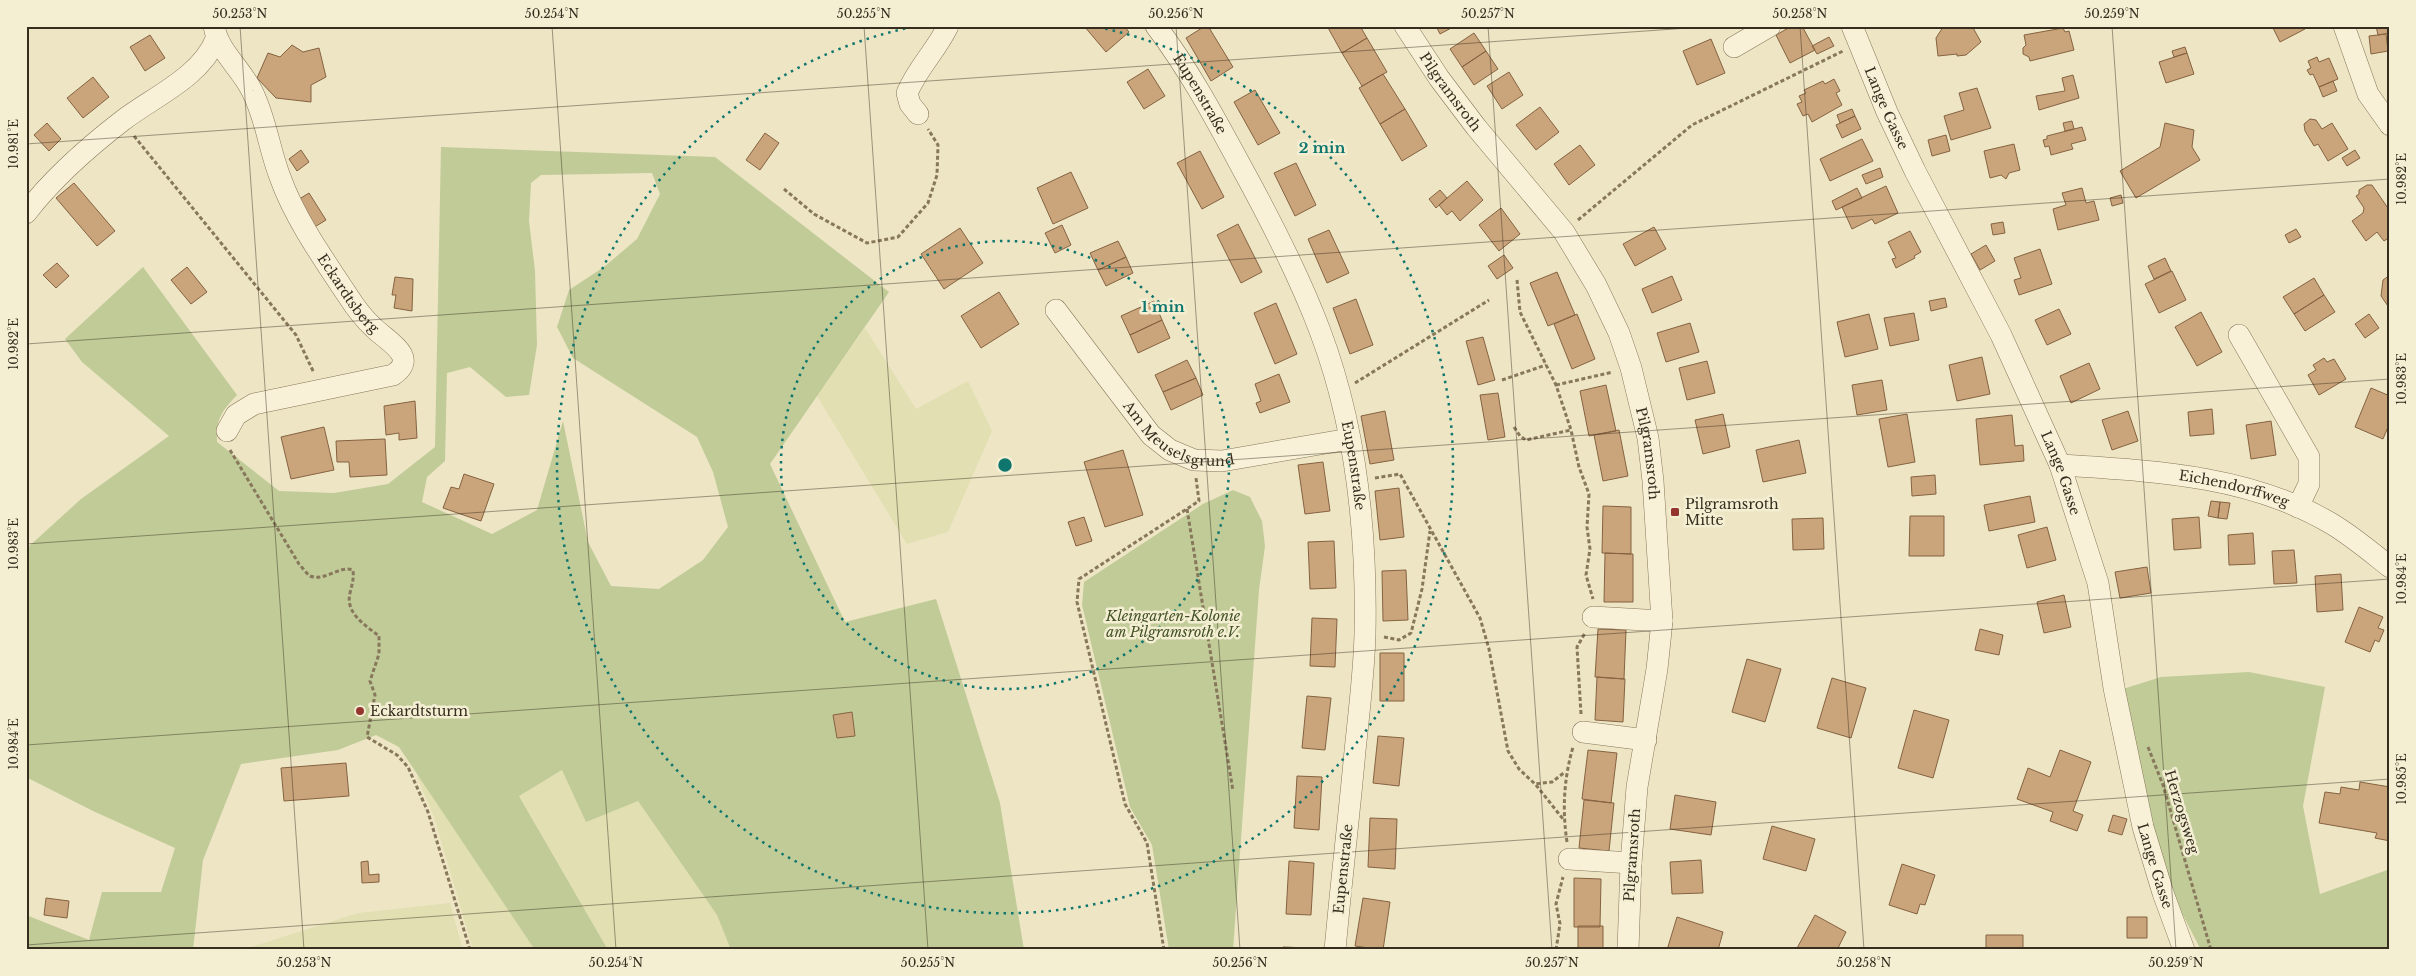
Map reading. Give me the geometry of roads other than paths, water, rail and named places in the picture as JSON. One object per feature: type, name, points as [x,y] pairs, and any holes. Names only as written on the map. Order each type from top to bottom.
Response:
[{"type":"street","points":[[918,114],[910,104],[907,93],[915,74],[943,36],[948,26]]},
{"type":"street","name":"Eupenstraße","points":[[1156,26],[1195,84],[1272,224],[1297,274],[1321,332],[1339,393],[1349,439],[1357,481],[1363,556],[1365,634],[1335,950]]},
{"type":"street","name":"Pilgramsroth","points":[[1405,26],[1439,78],[1476,127],[1564,232],[1596,285],[1619,333],[1631,368],[1648,438],[1662,620],[1657,669],[1637,787],[1631,863],[1628,950]]},
{"type":"street","points":[[1734,47],[1770,26]]},
{"type":"street","points":[[2344,26],[2368,94],[2390,125]]},
{"type":"street","name":"Eckardtsberg","points":[[26,213],[65,169],[122,121],[184,77],[211,52],[215,33]]},
{"type":"street","name":"Eckardtsberg","points":[[215,33],[253,92],[270,139],[280,178],[298,215],[348,297],[373,328],[402,354],[402,367],[393,376],[254,404],[236,415],[227,431]]},
{"type":"street","name":"Lange Gasse","points":[[1856,35],[1911,162],[2000,335],[2060,465],[2098,583],[2114,688],[2143,826],[2163,893],[2184,950]]},
{"type":"street","name":"Am Meuselsgrund","points":[[1056,310],[1151,435],[1170,450],[1194,460],[1222,461],[1349,439]]},
{"type":"street","points":[[2239,335],[2309,457],[2309,484],[2298,508]]},
{"type":"street","name":"Eichendorffweg","points":[[2060,465],[2182,474],[2226,482],[2298,508],[2332,524],[2390,567]]},
{"type":"street","points":[[1593,617],[1662,620]]},
{"type":"street","points":[[1583,732],[1646,740]]},
{"type":"street","points":[[1569,859],[1631,863]]},
{"type":"place","name":"Pilgramsroth Mitte","points":[[1675,512]]},
{"type":"place","name":"Eckardtsturm","points":[[360,711]]},
{"type":"park label","name":"Kleingarten-Kolonie am Pilgramsroth e.V.","points":[[1173,624]]}]
